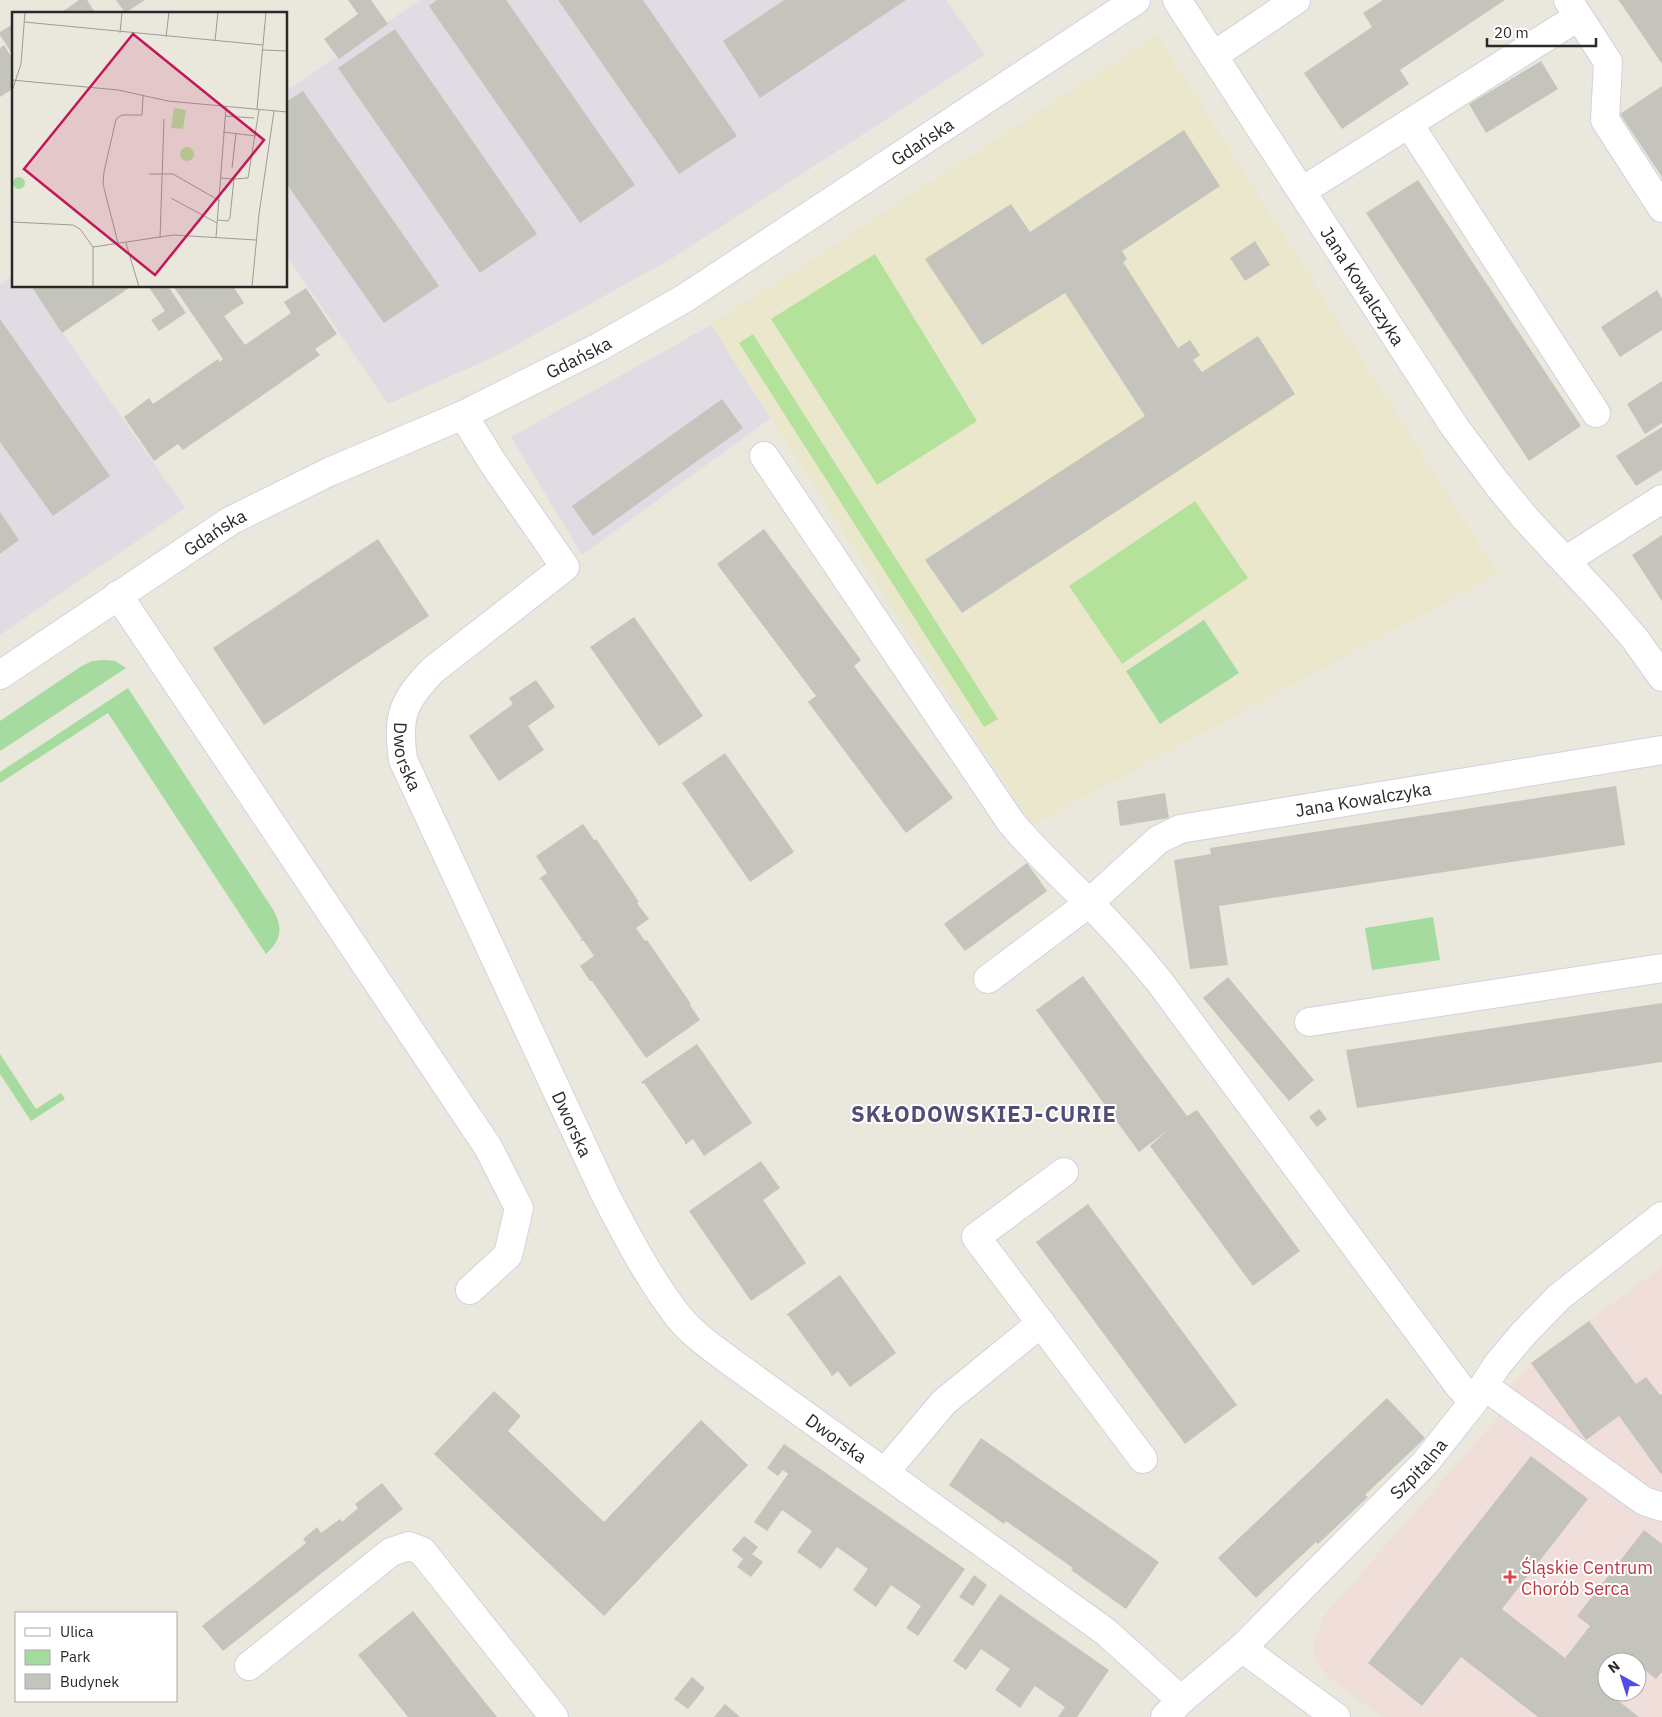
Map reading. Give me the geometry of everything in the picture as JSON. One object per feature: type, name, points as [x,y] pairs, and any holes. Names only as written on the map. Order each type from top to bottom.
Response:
[{"type":"street","name":"Gdańska","points":[[0,675],[230,521],[329,472],[463,415],[599,347],[685,298],[1136,0]]},
{"type":"street","name":"Jana Kowalczyka","points":[[1177,0],[1454,426],[1526,519],[1635,639],[1662,678]]},
{"type":"street","points":[[1213,56],[1296,0]]},
{"type":"street","points":[[1302,191],[1409,124],[1573,8],[1608,62],[1605,120],[1662,208]]},
{"type":"street","points":[[1409,124],[1596,413]]},
{"type":"street","name":"Dworska","points":[[463,415],[493,463],[565,567],[433,670],[415,689],[403,710],[400,735],[403,760],[605,1194],[630,1242],[679,1318],[704,1341],[1106,1632],[1173,1709]]},
{"type":"street","points":[[764,456],[1010,821],[1029,844],[1130,946],[1159,980],[1459,1386],[1479,1393],[1644,1501],[1662,1507]]},
{"type":"street","points":[[1565,561],[1662,499]]},
{"type":"street","points":[[118,595],[488,1147],[519,1208],[508,1255],[470,1290]]},
{"type":"street","name":"Jana Kowalczyka","points":[[988,979],[1089,903],[1158,840],[1180,829],[1662,750]]},
{"type":"street","points":[[1309,1022],[1662,968]]},
{"type":"street","points":[[1064,1172],[976,1237],[1143,1459]]},
{"type":"street","name":"Szpitalna","points":[[1173,1709],[1242,1648],[1425,1463],[1479,1393],[1497,1365],[1524,1333],[1559,1297],[1662,1216]]},
{"type":"street","points":[[885,1472],[944,1402],[1041,1323]]},
{"type":"street","points":[[248,1666],[391,1552],[409,1546],[422,1551],[554,1717]]},
{"type":"street","points":[[1242,1648],[1336,1717]]},
{"type":"shaded area","points":[[420,0],[946,0],[985,55],[671,259],[498,355],[388,404],[288,258],[288,90]]},
{"type":"shaded area","points":[[1157,35],[1498,574],[1032,825],[711,325]]},
{"type":"shaded area","points":[[12,276],[12,288],[31,288],[185,508],[0,635],[0,285]]},
{"type":"shaded area","points":[[711,325],[771,418],[582,555],[511,437]]},
{"type":"shaded area","name":"Śląskie Centrum Chorób Serca","points":[[1662,1267],[1662,1717],[1382,1717],[1328,1677],[1314,1655],[1314,1645],[1324,1616],[1500,1415],[1509,1387],[1531,1363]]},
{"type":"green space","points":[[875,254],[977,421],[877,485],[771,319]]},
{"type":"green space","points":[[753,334],[998,719],[984,727],[739,343]]},
{"type":"green space","points":[[1195,501],[1248,578],[1122,664],[1069,586]]},
{"type":"green space","points":[[1204,620],[1239,673],[1160,724],[1126,671]]},
{"type":"green space","points":[[92,661],[115,661],[126,668],[0,751],[0,721],[80,667]]},
{"type":"green space","points":[[128,688],[274,911],[279,923],[279,934],[275,944],[266,954],[108,713],[0,783],[0,772]]},
{"type":"green space","points":[[1433,917],[1440,960],[1372,970],[1365,928]]},
{"type":"green space","points":[[0,1054],[36,1109],[61,1093],[65,1099],[31,1121],[0,1074]]},
{"type":"building","points":[[79,0],[87,0],[95,12],[62,12]]},
{"type":"building","points":[[116,0],[145,0],[127,12],[124,12]]},
{"type":"building","points":[[348,0],[371,0],[388,24],[339,59],[324,39],[358,14]]},
{"type":"building","points":[[437,0],[506,0],[635,185],[580,223],[429,6]]},
{"type":"building","points":[[558,0],[643,0],[737,136],[679,174]]},
{"type":"building","points":[[784,0],[906,0],[760,98],[723,41]]},
{"type":"building","points":[[1383,0],[1505,0],[1400,70],[1409,84],[1342,129],[1304,73],[1372,27],[1363,13]]},
{"type":"building","points":[[1618,0],[1662,0],[1662,64],[1622,5]]},
{"type":"building","points":[[12,25],[12,54],[0,35],[0,32]]},
{"type":"building","points":[[395,29],[537,234],[480,273],[338,68]]},
{"type":"building","points":[[4,45],[12,58],[12,89],[0,97],[0,48]]},
{"type":"building","points":[[1541,61],[1558,89],[1486,133],[1469,104]]},
{"type":"building","points":[[1662,86],[1662,177],[1620,114]]},
{"type":"building","points":[[303,91],[439,286],[384,323],[288,186],[288,101]]},
{"type":"building","points":[[1184,130],[1220,186],[1122,251],[1127,259],[1123,262],[1178,348],[1190,340],[1200,355],[1193,360],[1202,372],[1258,336],[1295,394],[962,613],[925,560],[1145,416],[1065,293],[982,345],[925,259],[1011,204],[1030,232]]},
{"type":"building","points":[[1418,180],[1581,426],[1529,461],[1366,213]]},
{"type":"building","points":[[1255,241],[1270,265],[1245,281],[1230,258]]},
{"type":"building","points":[[32,288],[129,288],[62,333]]},
{"type":"building","points":[[149,288],[169,288],[186,313],[159,331],[151,320],[165,311]]},
{"type":"building","points":[[174,288],[234,288],[244,303],[224,316],[245,345],[291,313],[284,302],[306,288],[337,334],[315,349],[320,355],[250,404],[183,450],[178,444],[154,461],[124,417],[149,398],[153,404],[218,359],[220,362],[223,359]]},
{"type":"building","points":[[1657,290],[1662,299],[1662,330],[1620,357],[1601,327]]},
{"type":"building","points":[[0,319],[110,476],[53,516],[0,442]]},
{"type":"building","points":[[1662,381],[1662,423],[1645,434],[1627,404]]},
{"type":"building","points":[[722,399],[743,428],[593,536],[572,506]]},
{"type":"building","points":[[1662,427],[1662,470],[1636,486],[1616,456]]},
{"type":"building","points":[[0,512],[19,540],[0,554]]},
{"type":"building","points":[[764,529],[861,660],[854,666],[953,798],[906,833],[808,702],[816,696],[717,564]]},
{"type":"building","points":[[1662,535],[1662,601],[1632,555]]},
{"type":"building","points":[[378,539],[429,616],[264,725],[213,648]]},
{"type":"building","points":[[634,617],[703,716],[659,746],[590,647]]},
{"type":"building","points":[[536,680],[555,707],[528,726],[544,750],[499,781],[469,736],[513,704],[509,698]]},
{"type":"building","points":[[725,753],[794,852],[750,882],[682,783]]},
{"type":"building","points":[[1616,786],[1625,845],[1219,906],[1228,965],[1190,969],[1174,860],[1211,854],[1210,848]]},
{"type":"building","points":[[1165,793],[1169,818],[1120,826],[1117,801]]},
{"type":"building","points":[[583,824],[594,840],[596,839],[639,902],[637,903],[649,919],[636,928],[645,941],[647,940],[700,1020],[646,1058],[580,966],[594,956],[583,940],[580,940],[582,939],[541,879],[539,879],[547,873],[536,856]]},
{"type":"building","points":[[1027,863],[1047,891],[965,951],[944,924]]},
{"type":"building","points":[[1083,976],[1187,1116],[1197,1110],[1300,1251],[1253,1286],[1150,1146],[1168,1130],[1139,1152],[1036,1010]]},
{"type":"building","points":[[1228,977],[1314,1080],[1289,1101],[1203,998]]},
{"type":"building","points":[[1662,1003],[1662,1062],[1357,1108],[1346,1050]]},
{"type":"building","points":[[697,1044],[752,1123],[704,1156],[693,1139],[685,1145],[685,1142],[644,1083],[642,1084],[641,1082]]},
{"type":"building","points":[[1319,1109],[1327,1119],[1317,1127],[1309,1117]]},
{"type":"building","points":[[761,1161],[780,1188],[763,1200],[806,1263],[751,1301],[689,1211]]},
{"type":"building","points":[[1088,1204],[1237,1405],[1185,1444],[1036,1242]]},
{"type":"building","points":[[840,1275],[896,1353],[850,1387],[838,1371],[831,1377],[831,1374],[788,1315],[786,1315]]},
{"type":"building","points":[[1589,1321],[1636,1384],[1646,1377],[1660,1395],[1662,1394],[1661,1474],[1619,1416],[1586,1440],[1531,1363]]},
{"type":"building","points":[[494,1391],[521,1416],[508,1431],[604,1522],[701,1420],[748,1465],[604,1616],[434,1454]]},
{"type":"building","points":[[1387,1398],[1425,1438],[1365,1495],[1368,1497],[1256,1598],[1218,1558]]},
{"type":"building","points":[[981,1438],[1159,1562],[1126,1609],[1071,1570],[1073,1568],[1006,1521],[1004,1524],[949,1485]]},
{"type":"building","points":[[784,1444],[965,1569],[918,1636],[906,1628],[921,1606],[891,1585],[876,1607],[853,1590],[868,1569],[837,1547],[821,1569],[797,1552],[812,1531],[782,1510],[767,1531],[754,1522],[788,1474],[783,1470],[778,1476],[767,1468]]},
{"type":"building","points":[[1531,1456],[1588,1499],[1502,1609],[1565,1658],[1590,1626],[1577,1616],[1644,1530],[1662,1544],[1662,1672],[1656,1679],[1647,1672],[1647,1652],[1597,1652],[1597,1702],[1620,1702],[1639,1717],[1538,1717],[1461,1657],[1422,1706],[1368,1663]]},
{"type":"building","points":[[382,1483],[403,1509],[223,1651],[202,1626],[306,1543],[303,1539],[317,1527],[321,1533],[340,1519],[342,1522],[358,1508],[355,1504]]},
{"type":"building","points":[[744,1536],[758,1547],[752,1554],[763,1562],[751,1577],[737,1567],[743,1559],[732,1550]]},
{"type":"building","points":[[974,1575],[987,1585],[973,1606],[959,1597]]},
{"type":"building","points":[[1000,1594],[1109,1670],[1077,1717],[1058,1717],[1065,1707],[1035,1686],[1020,1708],[995,1690],[1010,1669],[981,1649],[966,1670],[953,1661]]},
{"type":"building","points":[[413,1611],[497,1717],[408,1717],[358,1655]]},
{"type":"building","points":[[692,1677],[705,1688],[688,1709],[674,1699]]},
{"type":"building","points":[[725,1704],[740,1717],[714,1717]]},
{"type":"place","name":"Śląskie Centrum Chorób Serca","points":[[1510,1577]]},
{"type":"district","name":"SKŁODOWSKIEJ-CURIE","points":[[984,1113]]}]
